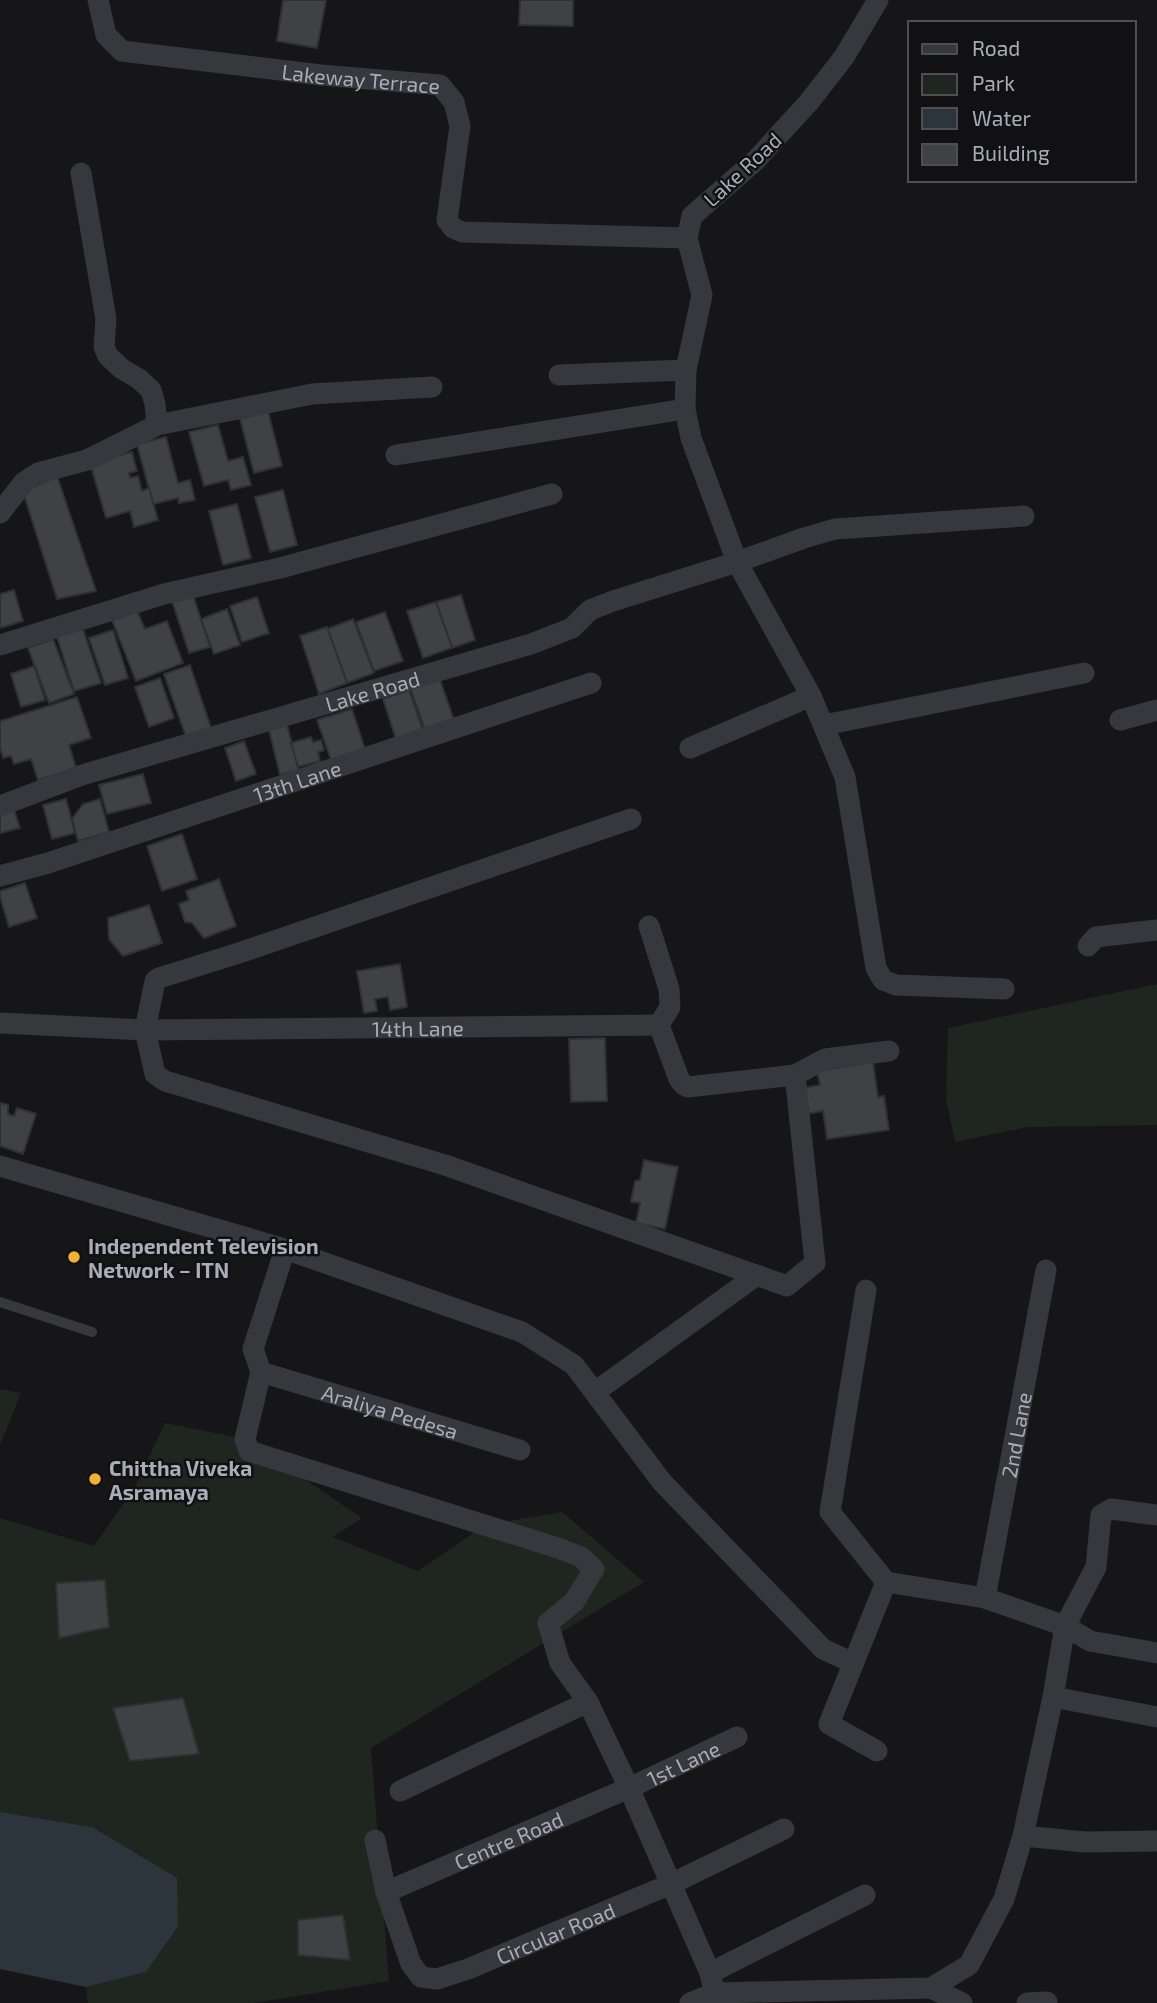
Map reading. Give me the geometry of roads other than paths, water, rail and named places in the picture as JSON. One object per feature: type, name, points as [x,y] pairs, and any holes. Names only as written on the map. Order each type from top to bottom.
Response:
[{"type":"street","name":"Lakeway Terrace","points":[[97,0],[106,35],[122,51],[321,75],[440,85],[454,102],[460,126],[447,220],[453,228],[462,232],[687,238]]},
{"type":"street","name":"Lake Road","points":[[687,238],[692,216],[756,160],[809,102],[844,57],[878,0]]},
{"type":"street","points":[[80,173],[106,319],[104,346],[108,356],[151,390],[157,425]]},
{"type":"street","points":[[687,238],[702,295],[686,369],[685,409],[691,438],[737,562],[810,696],[845,777],[876,968],[883,980],[896,985],[1004,989]]},
{"type":"street","points":[[559,375],[686,369]]},
{"type":"street","points":[[0,513],[24,482],[38,473],[87,460],[157,425],[312,394],[432,387]]},
{"type":"street","points":[[396,455],[685,409]]},
{"type":"street","points":[[0,645],[164,594],[280,568],[552,494]]},
{"type":"street","name":"Lake Road","points":[[0,806],[82,775],[531,643],[572,628],[590,610],[613,601],[835,529],[1024,516]]},
{"type":"street","points":[[824,725],[1084,673]]},
{"type":"street","name":"13th Lane","points":[[0,876],[48,863],[591,683]]},
{"type":"street","points":[[690,748],[810,696]]},
{"type":"street","points":[[1120,720],[1157,710]]},
{"type":"street","points":[[631,819],[159,978],[155,981],[145,1030],[155,1074],[166,1081],[445,1165],[787,1286],[814,1263],[795,1074]]},
{"type":"street","points":[[649,926],[669,989],[670,1007],[659,1026],[679,1079],[684,1085],[688,1087],[795,1074],[825,1059],[889,1051]]},
{"type":"street","points":[[1088,946],[1096,937],[1157,930]]},
{"type":"street","name":"14th Lane","points":[[0,1023],[145,1030],[659,1026]]},
{"type":"street","points":[[0,1166],[285,1249],[522,1332],[574,1365],[662,1482],[823,1649],[853,1663]]},
{"type":"street","points":[[285,1249],[253,1349],[261,1372],[245,1439],[249,1451],[558,1548],[582,1557],[593,1569],[574,1602],[548,1623],[560,1663],[588,1702],[629,1787],[714,1990]]},
{"type":"street","name":"2nd Lane","points":[[985,1598],[1046,1270]]},
{"type":"street","points":[[595,1392],[757,1275]]},
{"type":"street","points":[[866,1290],[830,1512],[886,1582],[985,1598],[1065,1626],[1090,1641],[1157,1653]]},
{"type":"street","name":"Araliya Pedesa","points":[[261,1372],[520,1450]]},
{"type":"street","points":[[714,1990],[876,1996],[931,1988],[969,1965],[1004,1899],[1023,1836],[1065,1626],[1096,1567],[1101,1515],[1111,1509],[1157,1515]]},
{"type":"street","points":[[877,1751],[830,1724],[886,1582]]},
{"type":"street","points":[[1052,1698],[1157,1717]]},
{"type":"street","points":[[400,1791],[588,1702]]},
{"type":"street","name":"1st Lane","points":[[629,1787],[737,1737]]},
{"type":"street","name":"Centre Road","points":[[386,1892],[629,1787]]},
{"type":"street","points":[[671,1884],[784,1829]]},
{"type":"street","points":[[1023,1836],[1085,1842],[1157,1841]]},
{"type":"street","points":[[375,1840],[386,1892]]},
{"type":"street","name":"Circular Road","points":[[386,1892],[411,1964],[421,1977],[437,1979],[468,1969],[671,1884]]},
{"type":"street","points":[[690,2003],[866,1895]]},
{"type":"street","points":[[931,1988],[962,2003]]},
{"type":"lane","points":[[0,1302],[92,1332]]},
{"type":"water","points":[[0,1812],[92,1827],[177,1878],[178,1926],[146,1972],[86,1987],[0,1969]]},
{"type":"place","name":"Independent Television Network – ITN","points":[[74,1257]]},
{"type":"place","name":"Chittha Viveka Asramaya","points":[[95,1479]]}]
